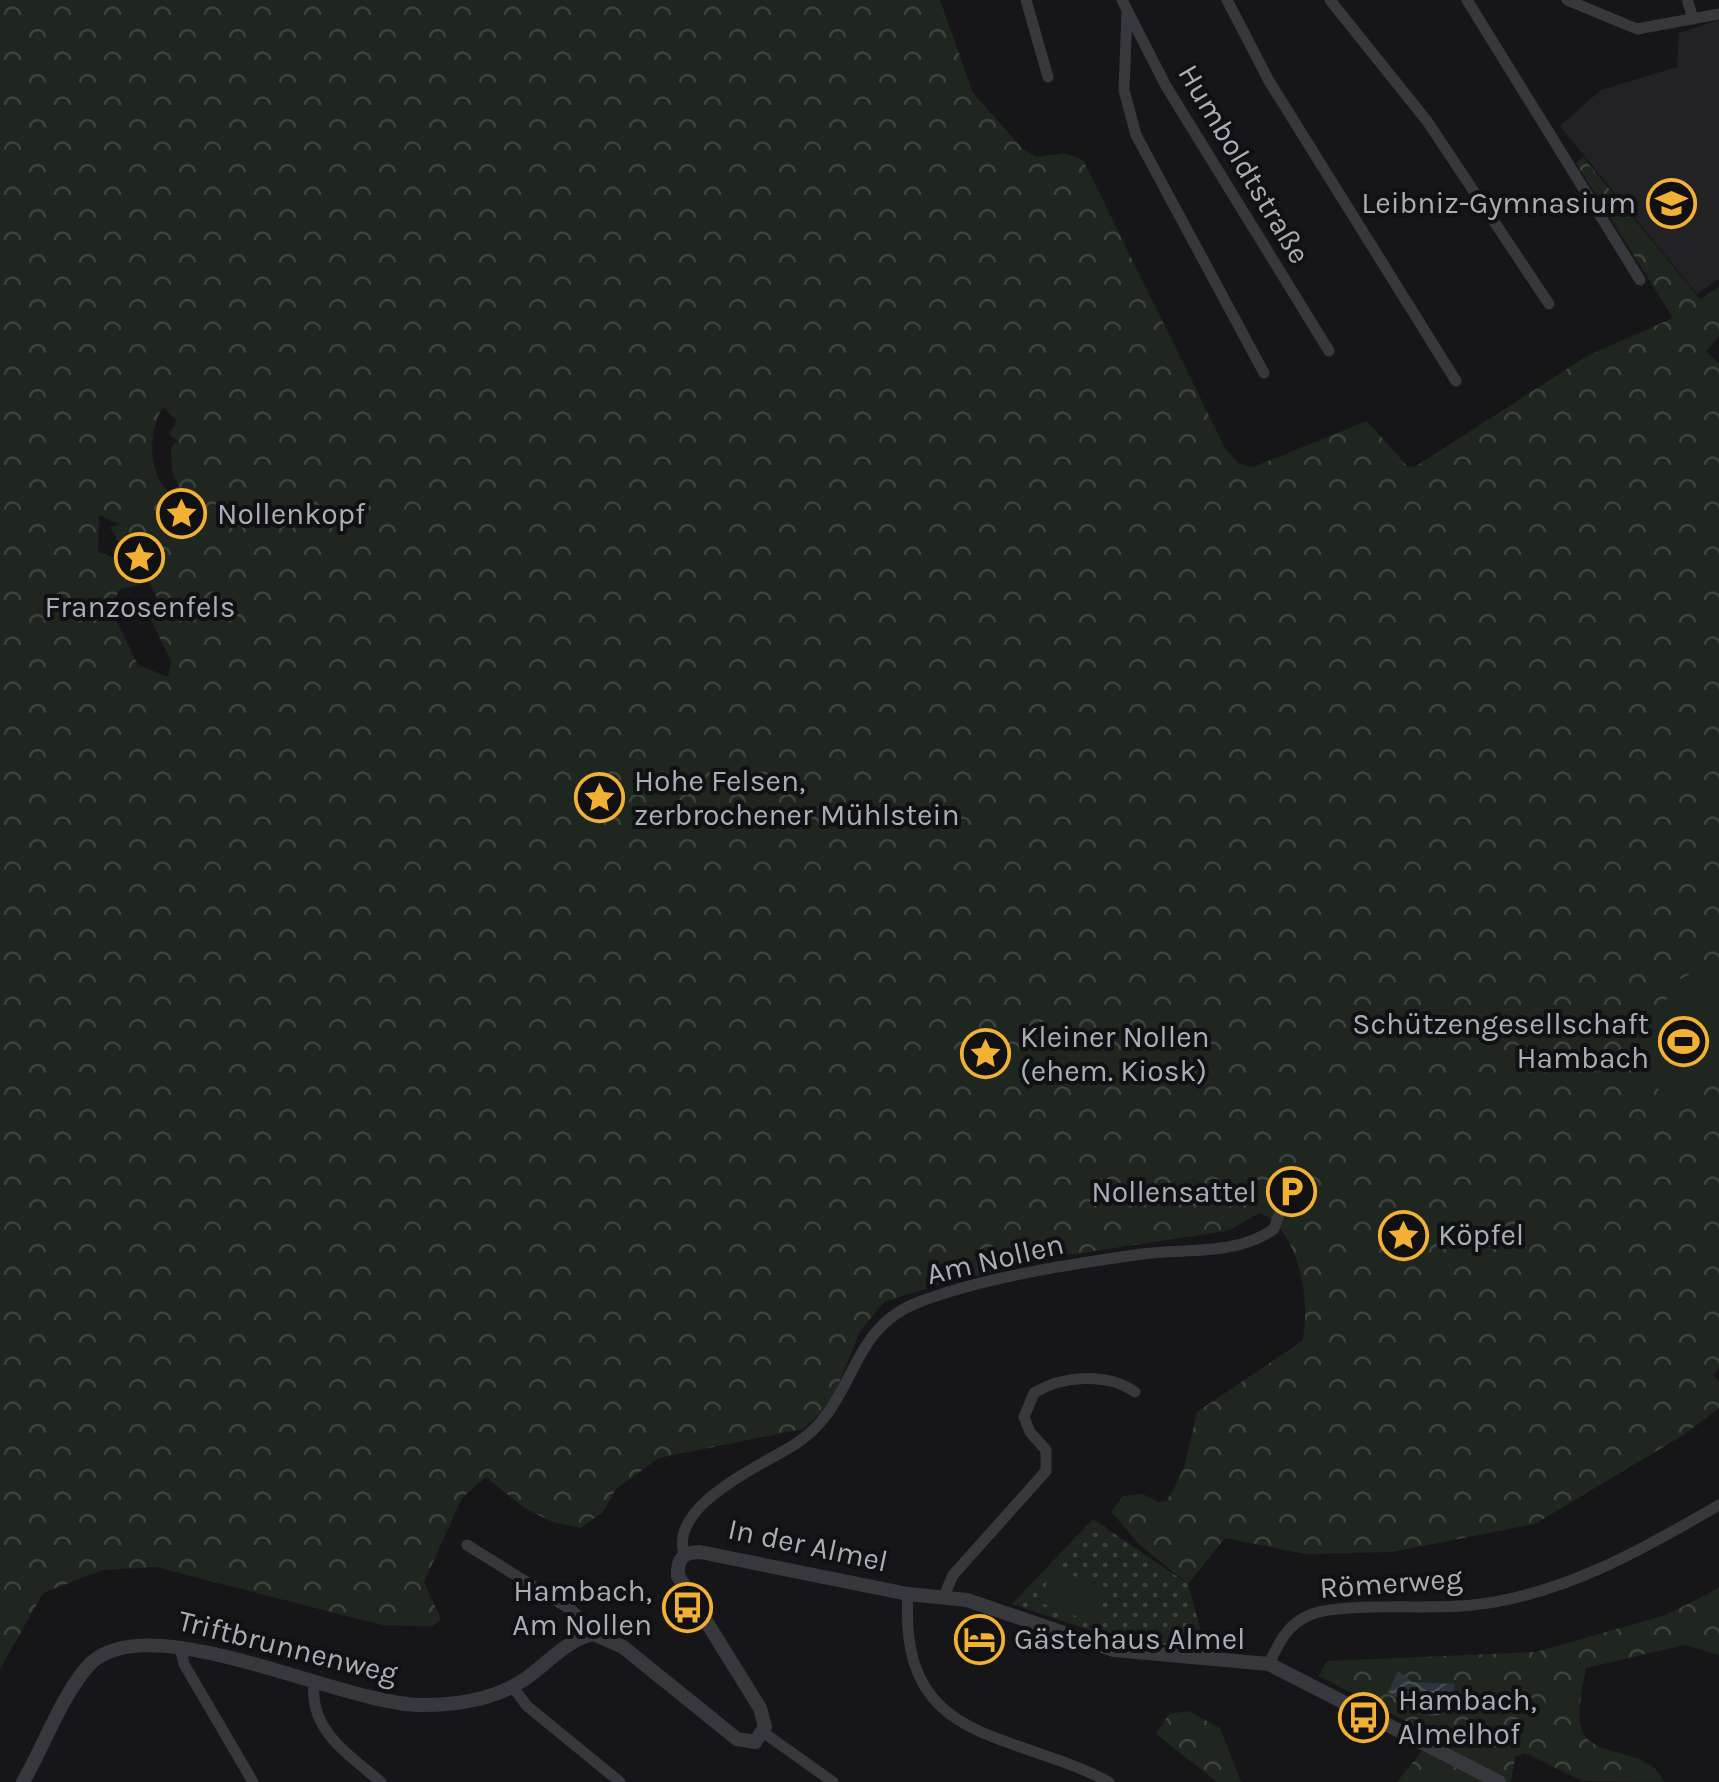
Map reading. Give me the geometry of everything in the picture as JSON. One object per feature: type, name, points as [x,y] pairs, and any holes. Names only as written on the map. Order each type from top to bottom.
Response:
[{"type":"street","points":[[1026,0],[1048,77]]},
{"type":"street","points":[[1228,0],[1268,82],[1456,380]]},
{"type":"street","points":[[1330,0],[1427,121],[1549,304]]},
{"type":"street","points":[[1467,0],[1640,280]]},
{"type":"street","points":[[1567,0],[1637,29],[1719,14]]},
{"type":"street","points":[[1688,1],[1693,19]]},
{"type":"street","points":[[1124,6],[1123,78],[1136,134],[1264,373]]},
{"type":"street","name":"Humboldtstraße","points":[[1124,6],[1166,86],[1329,351]]},
{"type":"street","name":"Am Nollen","points":[[684,1554],[680,1534],[688,1518],[716,1494],[819,1427],[839,1401],[872,1332],[903,1308],[939,1295],[1092,1263],[1244,1243],[1274,1228],[1290,1184]]},
{"type":"street","points":[[943,1598],[953,1575],[1046,1472],[1046,1450],[1024,1417],[1034,1392],[1061,1383],[1095,1379],[1122,1383],[1135,1392]]},
{"type":"street","name":"Römerweg","points":[[1268,1664],[1289,1628],[1314,1613],[1472,1605],[1516,1596],[1620,1562],[1719,1505]]},
{"type":"street","points":[[467,1545],[573,1611],[594,1634],[623,1647],[737,1739],[752,1743],[764,1733],[834,1782]]},
{"type":"street","name":"In der Almel","points":[[764,1733],[764,1718],[750,1688],[678,1576],[678,1560],[684,1554],[712,1554],[990,1607],[1114,1650],[1268,1664]]},
{"type":"street","points":[[908,1594],[910,1657],[940,1708],[986,1738],[1109,1782]]},
{"type":"street","name":"Triftbrunnenweg","points":[[23,1782],[88,1666],[124,1647],[180,1647],[376,1700],[422,1705],[468,1701],[512,1686],[575,1640],[594,1634]]},
{"type":"street","points":[[180,1647],[184,1664],[253,1782]]},
{"type":"street","points":[[1268,1664],[1499,1782]]},
{"type":"street","points":[[314,1683],[312,1702],[318,1723],[380,1782]]},
{"type":"street","points":[[512,1686],[527,1706],[620,1782]]},
{"type":"shaded area","name":"Leibniz-Gymnasium","points":[[1719,20],[1719,279],[1697,294],[1560,126],[1601,90],[1677,67],[1679,33]]},
{"type":"green space","points":[[0,0],[940,0],[973,93],[1022,148],[1037,157],[1064,153],[1083,160],[1225,448],[1239,464],[1253,467],[1367,421],[1408,467],[1416,466],[1587,356],[1673,318],[1576,163],[1583,157],[1700,299],[1719,287],[1719,336],[1706,351],[1719,363],[1719,960],[1677,981],[1677,1106],[1719,1060],[1719,1368],[1713,1375],[1719,1381],[1719,1408],[1685,1434],[1535,1524],[1392,1552],[1305,1554],[1225,1538],[1188,1584],[1141,1546],[1111,1512],[1123,1496],[1143,1494],[1158,1502],[1167,1501],[1184,1468],[1197,1412],[1302,1341],[1305,1308],[1299,1269],[1284,1235],[1260,1213],[1227,1231],[1068,1255],[944,1283],[884,1302],[860,1331],[831,1403],[803,1429],[659,1458],[616,1489],[603,1512],[580,1528],[552,1522],[523,1507],[486,1477],[462,1498],[424,1582],[441,1619],[433,1626],[382,1625],[156,1567],[103,1570],[43,1593],[0,1669]],"holes":[[[163,407],[177,421],[169,434],[177,441],[171,447],[172,471],[179,487],[175,487],[175,495],[159,479],[152,454],[154,428]],[[99,515],[119,524],[110,527],[121,546],[154,561],[147,577],[157,598],[151,620],[171,661],[168,677],[138,665],[110,608],[120,589],[139,585],[128,563],[98,552]]]},
{"type":"green space","name":"Schützengesellschaft Hambach","points":[[1719,960],[1719,1060],[1677,1106],[1642,1074],[1654,1022],[1677,981]]},
{"type":"green space","points":[[1093,1519],[1188,1584],[1206,1650],[1116,1639],[1012,1604]]},
{"type":"green space","points":[[1051,1568],[1106,1587],[1097,1624],[1041,1603]]},
{"type":"green space","points":[[1719,1588],[1719,1655],[1685,1645],[1586,1668],[1579,1710],[1585,1735],[1604,1749],[1644,1762],[1664,1782],[1583,1781],[1525,1753],[1515,1757],[1511,1782],[1397,1782],[1434,1736],[1319,1676],[1327,1661],[1536,1652],[1666,1615]]},
{"type":"green space","points":[[1188,1711],[1220,1728],[1241,1782],[1217,1782],[1156,1734],[1169,1714]]},
{"type":"water","points":[[1398,1671],[1412,1682],[1454,1684],[1457,1712],[1431,1716],[1388,1692]]},
{"type":"place","name":"Leibniz-Gymnasium","points":[[1671,203]]},
{"type":"place","name":"Nollenkopf","points":[[182,514]]},
{"type":"place","name":"Franzosenfels","points":[[140,558]]},
{"type":"place","name":"Hohe Felsen, zerbrochener Mühlstein","points":[[599,798]]},
{"type":"place","name":"Schützengesellschaft Hambach","points":[[1684,1041]]},
{"type":"place","name":"Kleiner Nollen (ehem. Kiosk)","points":[[985,1054]]},
{"type":"place","name":"Nollensattel","points":[[1292,1192]]},
{"type":"place","name":"Köpfel","points":[[1403,1235]]},
{"type":"place","name":"Hambach, Am Nollen","points":[[687,1608]]},
{"type":"place","name":"Gästehaus Almel","points":[[979,1639]]},
{"type":"place","name":"Hambach, Almelhof","points":[[1363,1717]]}]
